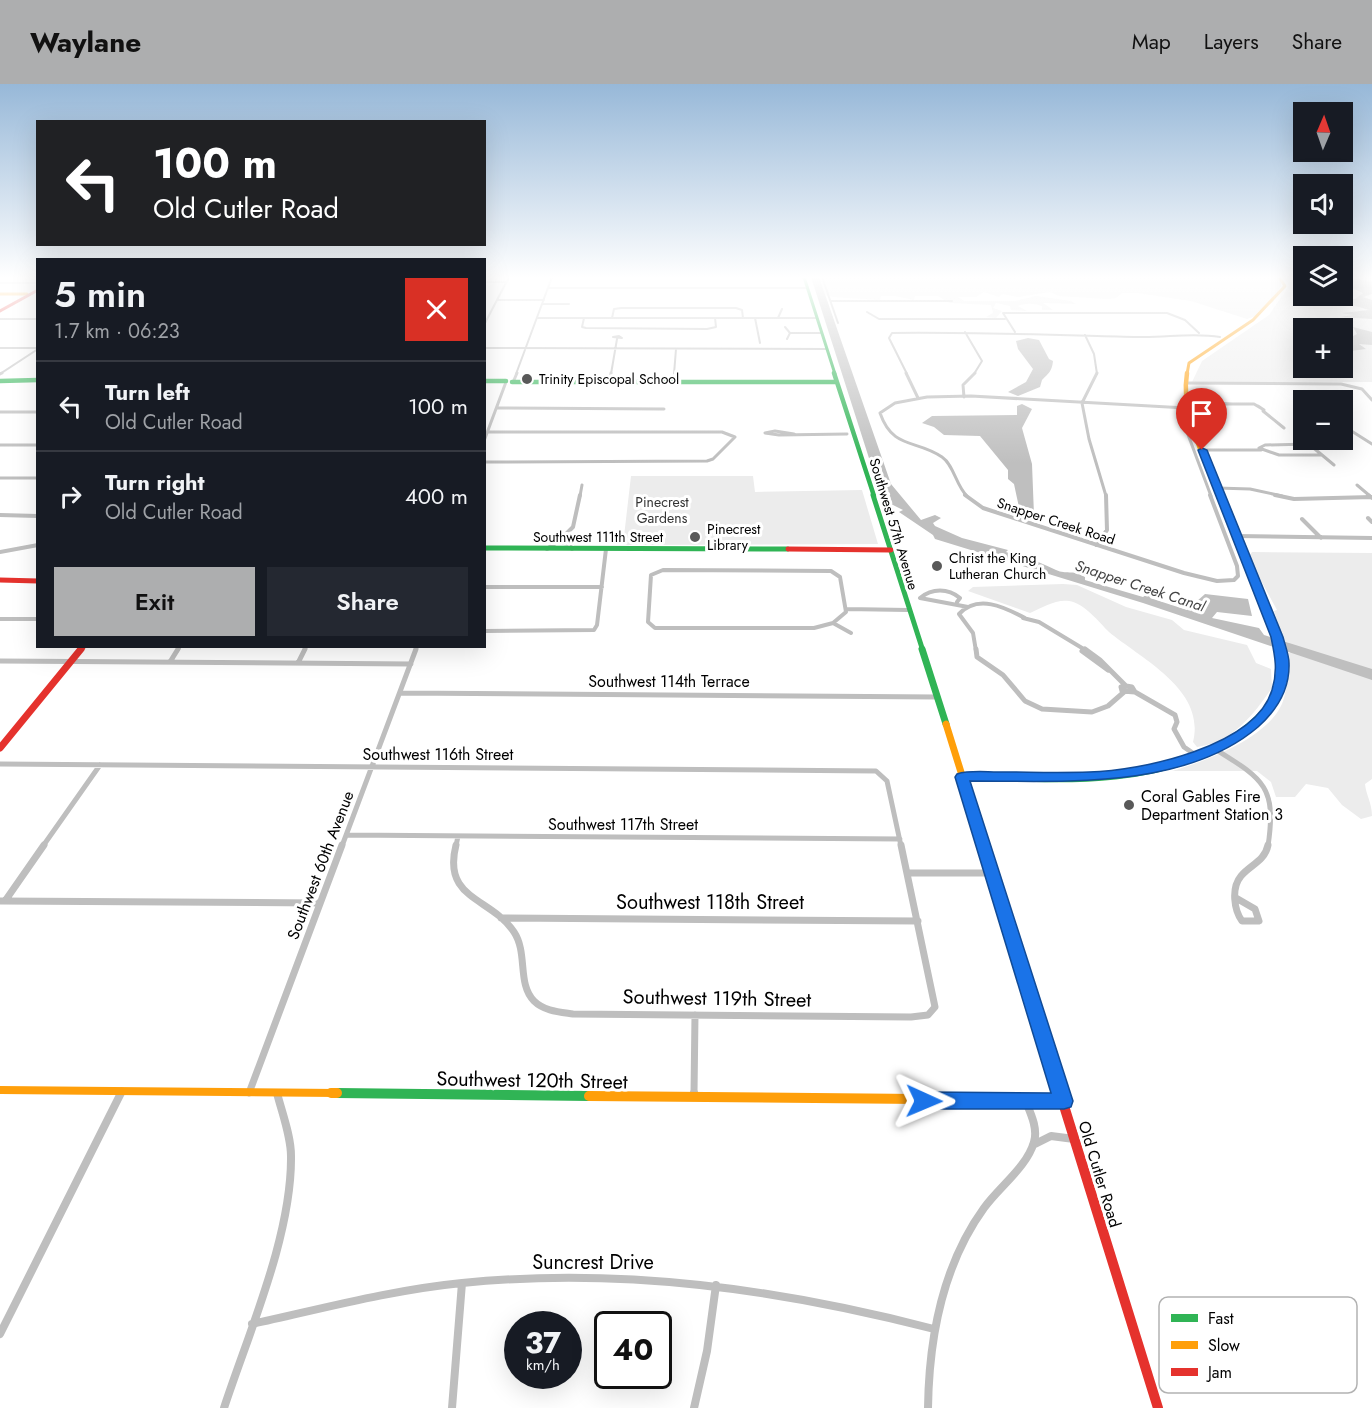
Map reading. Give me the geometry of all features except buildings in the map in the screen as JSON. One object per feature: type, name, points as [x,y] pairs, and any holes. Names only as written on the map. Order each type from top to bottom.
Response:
[{"type":"main road","name":"Southwest 57th Avenue","points":[[824,339],[850,434],[891,550],[904,598],[962,777]]},
{"type":"main road","points":[[962,777],[1100,776],[1148,770],[1215,749],[1250,728],[1270,707],[1283,677],[1281,651],[1277,637],[1183,406],[1187,366],[1225,339]]},
{"type":"main road","points":[[0,381],[36,380]]},
{"type":"main road","points":[[489,381],[837,382]]},
{"type":"main road","name":"Southwest 111th Street","points":[[486,548],[891,550]]},
{"type":"main road","points":[[0,580],[36,581]]},
{"type":"main road","points":[[0,748],[82,648]]},
{"type":"main road","name":"Old Cutler Road","points":[[962,777],[1158,1408]]},
{"type":"main road","name":"Southwest 120th Street","points":[[0,1090],[1064,1101]]},
{"type":"street","points":[[486,438],[528,339]]},
{"type":"street","points":[[610,381],[617,339]]},
{"type":"street","points":[[759,339],[760,343]]},
{"type":"street","points":[[889,339],[918,398]]},
{"type":"street","points":[[964,397],[963,384],[977,371],[982,361],[968,339]]},
{"type":"street","points":[[1085,339],[1097,370],[1094,383],[1082,400],[1089,439],[1106,495],[1107,530],[1096,545]]},
{"type":"street","points":[[0,348],[36,348]]},
{"type":"street","points":[[486,348],[827,349]]},
{"type":"street","points":[[0,373],[36,349]]},
{"type":"street","points":[[674,381],[676,349]]},
{"type":"street","points":[[1186,383],[1218,384]]},
{"type":"street","points":[[1186,383],[1346,385],[1372,391]]},
{"type":"street","points":[[1363,390],[1372,400]]},
{"type":"street","name":"Snapper Creek Road","points":[[918,398],[1082,400],[1183,406],[1237,566],[1238,576],[1232,580],[1203,578],[983,508],[964,494],[943,458],[895,440],[881,420],[881,409],[894,402],[918,398]]},
{"type":"street","points":[[1183,406],[1209,404],[1258,406],[1284,428]]},
{"type":"street","name":"Snapper Creek Road","points":[[1162,406],[1183,406]]},
{"type":"street","points":[[497,409],[664,409]]},
{"type":"street","points":[[0,412],[36,412]]},
{"type":"street","points":[[486,418],[493,418]]},
{"type":"street","points":[[794,434],[775,431],[765,433],[772,436],[808,433],[850,434]]},
{"type":"street","points":[[486,461],[707,461],[713,459],[734,437],[732,434],[488,432]]},
{"type":"street","points":[[1353,432],[1372,444]]},
{"type":"street","points":[[1261,450],[1262,445],[1293,444]]},
{"type":"street","points":[[0,445],[36,445]]},
{"type":"street","points":[[1202,450],[1261,450],[1272,455],[1321,455]]},
{"type":"street","points":[[1316,450],[1334,465]]},
{"type":"street","points":[[0,478],[36,478]]},
{"type":"street","points":[[547,549],[562,541],[573,527],[582,485]]},
{"type":"street","points":[[1358,485],[1372,497]]},
{"type":"street","points":[[1217,488],[1252,489],[1293,499],[1372,497]]},
{"type":"street","points":[[0,515],[36,516]]},
{"type":"street","points":[[1302,519],[1321,538]]},
{"type":"street","points":[[1237,537],[1372,538]]},
{"type":"street","points":[[562,541],[572,546],[572,549]]},
{"type":"street","points":[[0,552],[36,545]]},
{"type":"street","points":[[486,631],[594,630],[597,625],[606,549]]},
{"type":"street","points":[[846,609],[840,577],[833,572],[663,570],[653,572],[648,620],[652,627],[805,629],[833,623],[846,609],[908,610]]},
{"type":"street","points":[[486,587],[602,588]]},
{"type":"street","points":[[920,598],[929,592],[944,591],[958,595],[960,598],[957,602]]},
{"type":"street","points":[[904,598],[920,598],[940,604],[957,602],[968,607]]},
{"type":"street","points":[[1125,689],[1108,706],[1095,711],[1061,712],[1032,706],[1003,675],[976,657],[973,633],[959,614],[968,607],[988,603],[1001,607],[1011,616],[1042,624],[1080,647],[1091,660],[1108,670],[1125,689],[1173,713],[1177,720],[1174,729],[1181,742],[1197,756]]},
{"type":"street","points":[[0,619],[36,619]]},
{"type":"street","points":[[833,623],[851,633]]},
{"type":"street","points":[[170,662],[179,648]]},
{"type":"street","points":[[298,663],[305,648]]},
{"type":"street","name":"Southwest 60th Avenue","points":[[249,1093],[416,648]]},
{"type":"street","points":[[0,661],[411,664]]},
{"type":"street","name":"Southwest 114th Terrace","points":[[401,693],[937,697]]},
{"type":"street","points":[[1215,749],[1245,767],[1263,784],[1272,818],[1266,853],[1240,877],[1236,898],[1236,912],[1242,921],[1252,923],[1258,921],[1259,916],[1254,908],[1236,898]]},
{"type":"street","name":"Southwest 116th Street","points":[[0,764],[876,771],[886,781],[900,839]]},
{"type":"street","points":[[2,901],[100,765]]},
{"type":"street","name":"Southwest 117th Street","points":[[346,835],[900,839]]},
{"type":"street","points":[[458,836],[452,868],[456,880],[513,930],[521,946],[524,984],[528,994]]},
{"type":"street","points":[[900,839],[918,921]]},
{"type":"street","points":[[907,873],[993,873]]},
{"type":"street","points":[[2,901],[320,903]]},
{"type":"street","name":"Southwest 118th Street","points":[[501,918],[918,921]]},
{"type":"street","name":"Southwest 119th Street","points":[[528,994],[544,1008],[563,1013],[911,1017],[928,1015],[935,1007],[918,921]]},
{"type":"street","points":[[694,1098],[695,1015]]},
{"type":"street","points":[[0,1334],[122,1091]]},
{"type":"street","points":[[224,1408],[282,1234],[291,1183],[291,1153],[277,1093]]},
{"type":"street","points":[[1026,1102],[1034,1124],[1033,1145]]},
{"type":"street","points":[[928,1408],[934,1329],[940,1298],[966,1237],[984,1208],[1033,1145],[1050,1136],[1076,1139]]},
{"type":"street","name":"Suncrest Drive","points":[[252,1324],[372,1297],[462,1283],[611,1278],[716,1285],[838,1305],[934,1329]]},
{"type":"street","points":[[452,1408],[462,1283]]},
{"type":"street","points":[[694,1408],[707,1351],[716,1285]]},
{"type":"green space","points":[[1234,339],[1293,339],[1293,378],[1353,378],[1353,339],[1372,339],[1372,382],[1192,382],[1202,361]]},
{"type":"green space","name":"Pinecrest Gardens","points":[[631,476],[753,476],[755,492],[862,490],[878,544],[623,545]]},
{"type":"green space","points":[[1252,552],[1372,553],[1372,779],[1365,784],[1372,816],[1361,819],[1342,805],[1328,788],[1306,784],[1295,797],[1276,797],[1271,782],[1257,771],[1172,771],[1220,754],[1253,735],[1278,712],[1284,698],[1287,652],[1290,653],[1289,643],[1284,641],[1274,611],[1277,610],[1248,557]]},
{"type":"green space","points":[[1077,585],[1126,607],[1172,620],[1184,630],[1247,645],[1256,663],[1271,669],[1272,688],[1241,726],[1221,739],[1197,747],[1193,742],[1195,723],[1190,707],[1181,692],[1154,665],[1109,632],[1080,605],[1075,602],[1059,601],[1030,613],[968,591],[973,587]]},
{"type":"shaded area","points":[[831,339],[840,339],[891,484],[921,520],[935,515],[941,518],[933,523],[935,526],[962,538],[1008,550],[1006,552],[1014,555],[1017,552],[1024,554],[1023,557],[1060,571],[1076,573],[1085,577],[1085,580],[1143,597],[1147,594],[1152,596],[1150,598],[1187,610],[1205,594],[1248,599],[1252,616],[1217,612],[1212,618],[1259,628],[1264,635],[1372,669],[1372,680],[1143,603],[935,539],[933,535],[899,512],[903,510],[891,504],[876,480]]},
{"type":"shaded area","points":[[1025,339],[1039,340],[1049,359],[1053,361],[1050,372],[1042,380],[1040,387],[1018,396],[1008,392],[1026,382],[1033,369],[1018,349],[1016,341]]},
{"type":"shaded area","points":[[1353,339],[1372,339],[1372,345],[1359,344],[1366,349],[1353,351]]},
{"type":"shaded area","points":[[1022,404],[1032,409],[1022,428],[1032,464],[1034,515],[1020,512],[1014,484],[1008,479],[1008,470],[980,436],[944,435],[934,427],[922,423],[932,416],[1017,415],[1017,406]]},
{"type":"traffic: fast","points":[[824,339],[946,724]]},
{"type":"traffic: fast","points":[[0,381],[36,380]]},
{"type":"traffic: fast","points":[[486,381],[506,381]]},
{"type":"traffic: fast","points":[[512,382],[837,382]]},
{"type":"traffic: fast","points":[[486,548],[788,549]]},
{"type":"traffic: fast","points":[[962,776],[1109,777],[1146,772],[1182,763],[1215,750],[1259,718],[1271,705],[1279,689],[1283,671]]},
{"type":"traffic: fast","points":[[337,1093],[589,1096]]},
{"type":"traffic: slow","points":[[1226,339],[1189,363],[1185,385],[1189,418],[1281,651],[1283,671]]},
{"type":"traffic: slow","points":[[946,724],[1058,1087]]},
{"type":"traffic: slow","points":[[0,1090],[337,1093]]},
{"type":"traffic: slow","points":[[589,1096],[919,1099]]},
{"type":"traffic: jam","points":[[788,549],[891,550]]},
{"type":"traffic: jam","points":[[0,580],[36,581]]},
{"type":"traffic: jam","points":[[0,748],[82,648]]},
{"type":"traffic: jam","points":[[1058,1087],[1158,1408]]},
{"type":"traffic: jam","points":[[919,1099],[1064,1101]]},
{"type":"place","name":"Trinity Episcopal School","points":[[527,379]]},
{"type":"place","name":"Pinecrest Library","points":[[695,537]]},
{"type":"place","name":"Christ the King Lutheran Church","points":[[937,566]]},
{"type":"place","name":"Coral Gables Fire Department Station 3","points":[[1129,805]]},
{"type":"route","points":[[924,1101],[1064,1101],[962,777],[1092,776],[1164,766],[1190,759],[1239,736],[1265,714],[1278,692],[1283,677],[1283,663],[1277,637],[1202,450]]},
{"type":"water label","name":"Snapper Creek Canal","points":[[1140,586]]}]
